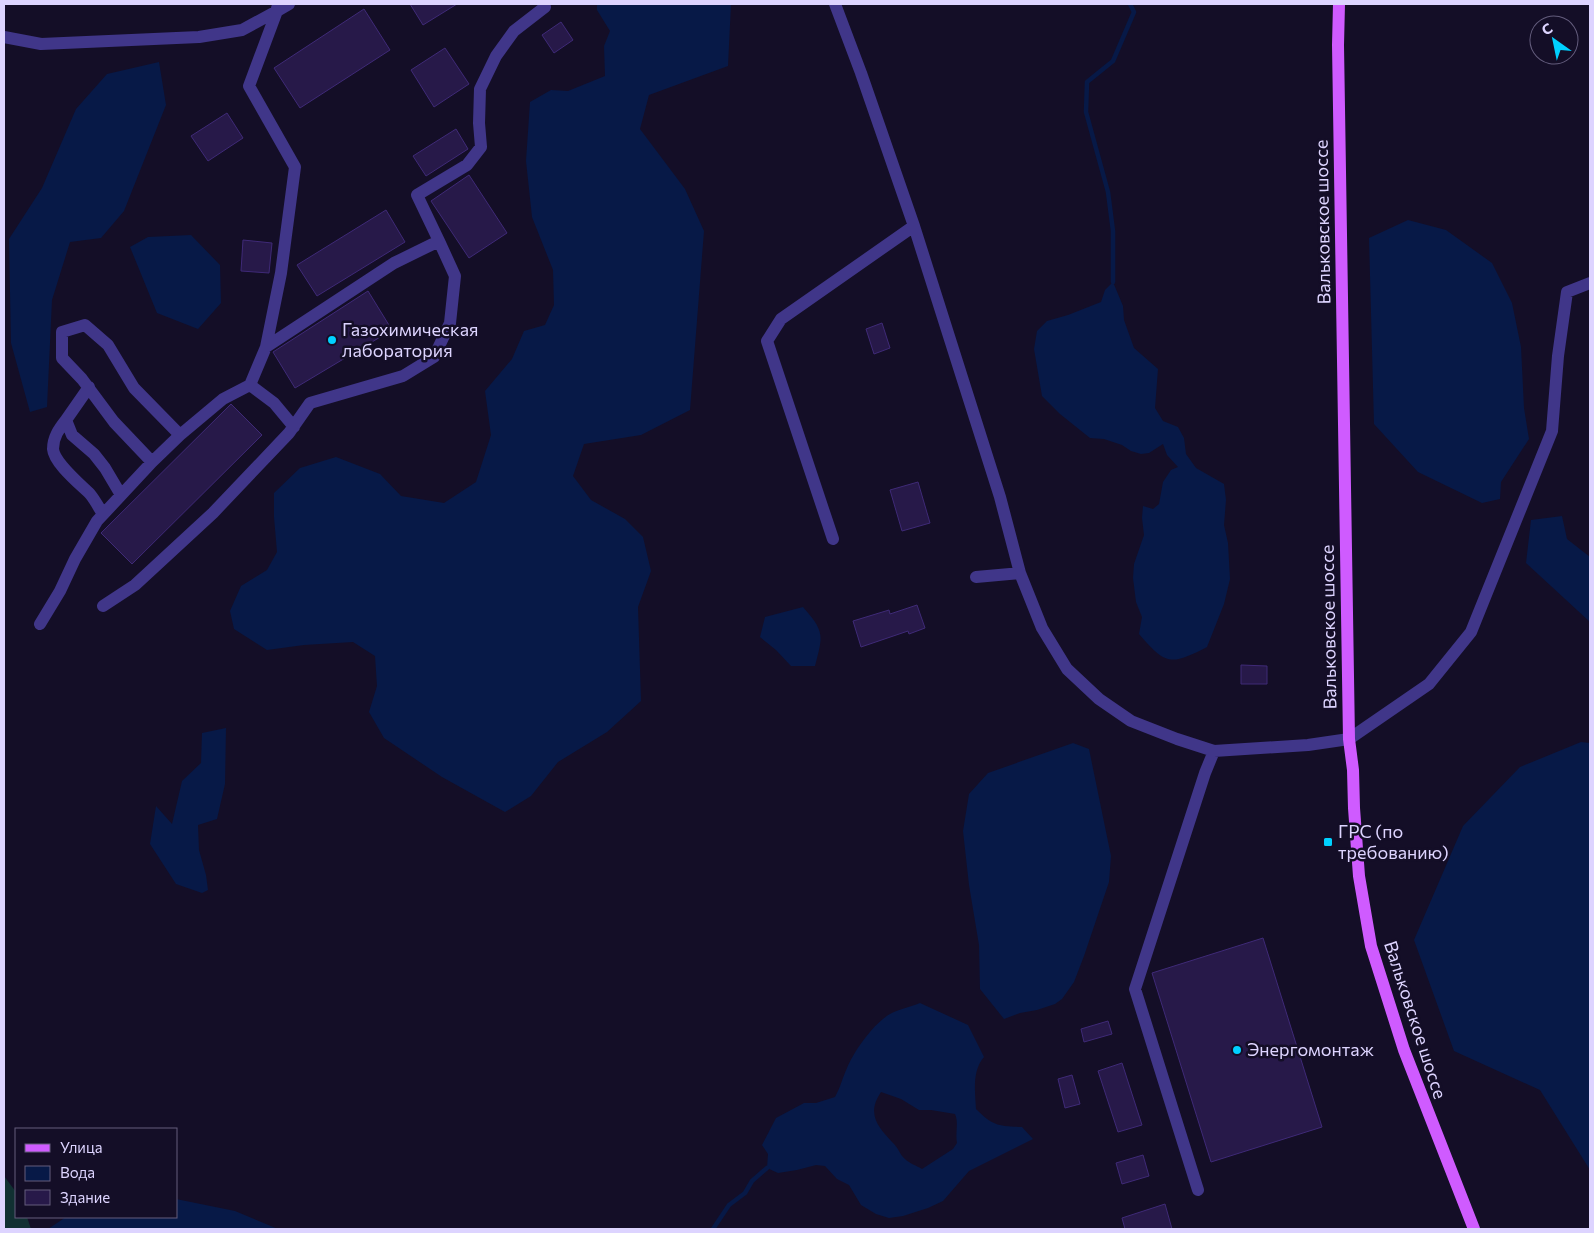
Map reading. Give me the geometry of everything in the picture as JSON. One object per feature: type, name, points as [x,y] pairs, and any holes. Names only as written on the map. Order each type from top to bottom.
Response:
[{"type":"main road","name":"Вальковское шоссе","points":[[1339,4],[1338,74],[1349,740],[1353,770],[1359,876],[1371,946],[1404,1050],[1474,1229]]},
{"type":"lane","points":[[4,37],[41,44],[198,37],[242,30],[276,7],[289,4]]},
{"type":"lane","points":[[835,4],[914,226],[1000,497],[1020,573],[1042,628],[1067,669],[1099,699],[1131,721],[1177,739],[1214,751],[1308,746],[1349,740],[1429,684],[1471,632],[1552,430],[1558,356],[1567,292],[1590,283]]},
{"type":"lane","points":[[103,606],[135,585],[213,513],[294,427],[310,403],[403,376],[434,357],[450,323],[455,276],[417,195],[467,165],[481,147],[479,122],[480,89],[496,56],[514,31],[546,6]]},
{"type":"lane","points":[[40,624],[60,591],[97,521],[180,435],[223,399],[250,386],[266,347],[281,273],[295,167],[249,86],[276,7]]},
{"type":"lane","points":[[833,539],[767,341],[780,319],[914,226]]},
{"type":"lane","points":[[266,347],[394,264],[439,240]]},
{"type":"lane","points":[[152,462],[114,422],[82,379],[62,358],[62,332],[84,325],[108,346],[134,388],[180,435]]},
{"type":"lane","points":[[250,386],[274,403],[294,427]]},
{"type":"lane","points":[[88,388],[55,435],[53,450],[75,480],[92,496],[103,514]]},
{"type":"lane","points":[[66,420],[72,435],[94,454],[121,495]]},
{"type":"lane","points":[[976,577],[1020,573]]},
{"type":"lane","points":[[1198,1190],[1135,989],[1205,772],[1214,751]]},
{"type":"green space","points":[[4,1176],[15,1191],[15,1218],[27,1218],[31,1229],[4,1229]]},
{"type":"water","points":[[597,4],[731,4],[728,66],[649,95],[640,129],[685,189],[704,231],[690,410],[641,435],[584,444],[573,476],[591,500],[625,519],[643,537],[651,571],[638,607],[641,701],[607,732],[558,762],[531,796],[505,812],[442,777],[384,738],[369,712],[377,686],[375,656],[353,642],[304,645],[267,650],[234,629],[230,611],[241,586],[267,570],[277,552],[274,493],[300,468],[336,457],[380,474],[401,496],[444,503],[476,482],[491,435],[485,391],[512,359],[524,331],[545,325],[554,305],[553,270],[532,217],[526,161],[530,102],[551,90],[568,91],[605,76],[604,46],[610,31],[597,10]]},
{"type":"water","points":[[159,62],[166,105],[124,211],[101,238],[70,242],[52,300],[47,407],[30,412],[11,343],[9,239],[42,188],[76,109],[107,74]]},
{"type":"water","points":[[1408,220],[1446,230],[1492,263],[1512,303],[1521,347],[1524,408],[1529,439],[1501,482],[1500,499],[1482,503],[1418,472],[1374,424],[1369,238]]},
{"type":"water","points":[[191,235],[220,265],[221,303],[198,329],[157,313],[130,247],[148,237]]},
{"type":"water","points":[[1113,282],[1123,306],[1124,320],[1134,348],[1158,369],[1155,408],[1163,421],[1178,427],[1184,438],[1186,454],[1196,468],[1224,484],[1226,500],[1224,525],[1228,543],[1230,579],[1224,604],[1207,647],[1176,659],[1163,657],[1139,634],[1142,617],[1136,602],[1133,578],[1134,564],[1144,535],[1143,506],[1153,509],[1159,504],[1163,482],[1171,470],[1178,467],[1167,455],[1163,444],[1149,453],[1141,454],[1104,439],[1090,438],[1060,414],[1042,396],[1034,349],[1037,331],[1047,321],[1101,302],[1105,290]]},
{"type":"water","points":[[1562,516],[1567,539],[1590,557],[1590,622],[1526,563],[1531,520]]},
{"type":"water","points":[[803,607],[819,628],[820,647],[815,666],[791,666],[760,637],[765,617]]},
{"type":"water","points":[[226,728],[225,784],[217,819],[198,825],[199,850],[208,890],[202,893],[176,884],[150,844],[156,806],[172,824],[182,781],[201,763],[202,733]]},
{"type":"water","points":[[1581,742],[1590,743],[1590,1170],[1540,1090],[1454,1051],[1414,940],[1463,826],[1520,767]]},
{"type":"water","points":[[1073,743],[1089,749],[1111,856],[1109,882],[1074,982],[1062,999],[1055,1004],[1004,1019],[980,989],[979,945],[969,885],[963,831],[969,794],[988,773]]},
{"type":"water","points":[[920,1003],[968,1025],[984,1057],[976,1075],[976,1109],[996,1124],[1022,1127],[1033,1139],[969,1171],[943,1201],[903,1216],[889,1218],[876,1214],[861,1205],[849,1185],[837,1179],[825,1166],[816,1165],[778,1173],[767,1168],[768,1154],[762,1145],[776,1118],[804,1103],[816,1103],[835,1097],[850,1061],[871,1031],[890,1014]],"holes":[[[881,1092],[901,1099],[919,1110],[955,1114],[956,1117],[957,1143],[953,1149],[922,1169],[903,1157],[879,1126],[874,1114],[874,1107]]]},
{"type":"water","points":[[178,1199],[235,1211],[278,1229],[48,1229],[64,1218],[178,1218]]},
{"type":"building","points":[[410,4],[457,4],[423,25]]},
{"type":"building","points":[[364,9],[390,50],[300,108],[274,68]]},
{"type":"building","points":[[561,22],[573,40],[554,53],[542,35]]},
{"type":"building","points":[[445,48],[469,84],[434,107],[411,70]]},
{"type":"building","points":[[227,113],[243,138],[208,161],[191,136]]},
{"type":"building","points":[[456,129],[468,149],[426,176],[413,156]]},
{"type":"building","points":[[469,175],[507,233],[469,258],[431,201]]},
{"type":"building","points":[[386,210],[405,242],[317,296],[297,265]]},
{"type":"building","points":[[243,240],[272,243],[269,273],[241,271]]},
{"type":"building","name":"Газохимическая лаборатория","points":[[368,291],[392,330],[295,388],[273,352]]},
{"type":"building","points":[[882,323],[890,348],[874,354],[866,329]]},
{"type":"building","points":[[231,404],[262,435],[132,564],[101,533]]},
{"type":"building","points":[[918,482],[930,523],[902,531],[890,490]]},
{"type":"building","points":[[917,605],[925,628],[909,634],[908,631],[861,647],[853,621],[889,610],[890,614]]},
{"type":"building","points":[[1241,665],[1267,666],[1267,684],[1241,684]]},
{"type":"building","name":"Энергомонтаж","points":[[1263,938],[1322,1127],[1211,1162],[1152,973]]},
{"type":"building","points":[[1108,1021],[1112,1034],[1084,1042],[1081,1029]]},
{"type":"building","points":[[1122,1063],[1142,1125],[1118,1132],[1098,1071]]},
{"type":"building","points":[[1072,1075],[1080,1104],[1065,1108],[1058,1079]]},
{"type":"building","points":[[1143,1155],[1149,1176],[1122,1184],[1116,1163]]},
{"type":"building","points":[[1165,1204],[1172,1229],[1125,1229],[1122,1218]]},
{"type":"waterway","points":[[1113,282],[1113,231],[1108,192],[1086,112],[1087,82],[1113,61],[1134,12],[1130,4]]},
{"type":"waterway","points":[[713,1229],[729,1205],[745,1193],[752,1181],[767,1168]]},
{"type":"place","name":"Газохимическая лаборатория","points":[[332,340]]},
{"type":"place","name":"ГРС (по требованию)","points":[[1328,842]]},
{"type":"place","name":"Энергомонтаж","points":[[1237,1050]]}]
